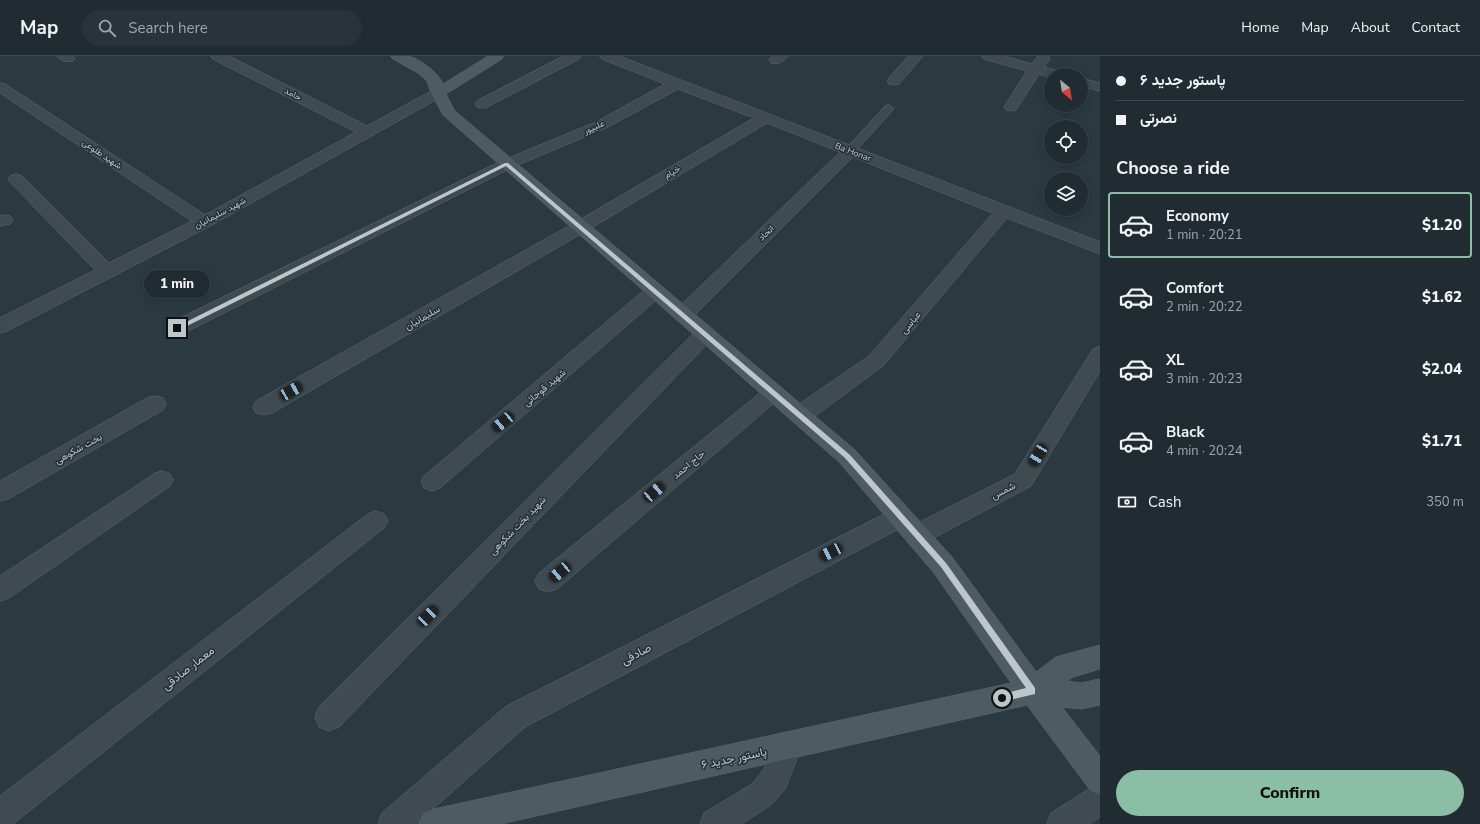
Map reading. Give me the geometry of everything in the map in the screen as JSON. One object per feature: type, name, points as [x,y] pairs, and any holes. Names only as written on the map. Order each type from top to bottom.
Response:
[{"type":"main road","points":[[398,56],[423,70],[434,79],[438,94],[448,112],[847,456],[943,565],[1033,691],[1100,780]]},
{"type":"main road","points":[[438,94],[497,56]]},
{"type":"main road","points":[[1033,691],[1066,666],[1100,657]]},
{"type":"main road","points":[[1033,691],[1081,696],[1100,692]]},
{"type":"main road","name":"پاستور جدید ۶","points":[[434,824],[1033,691]]},
{"type":"street","name":"حامد","points":[[218,56],[368,132]]},
{"type":"street","points":[[482,104],[574,56]]},
{"type":"street","name":"Ba Honar","points":[[607,56],[1100,248]]},
{"type":"street","points":[[894,81],[916,56]]},
{"type":"street","points":[[989,56],[1044,71]]},
{"type":"street","points":[[1012,107],[1045,56]]},
{"type":"street","name":"علیپور","points":[[177,328],[507,164],[600,125],[677,83]]},
{"type":"street","points":[[1088,84],[1100,87]]},
{"type":"street","name":"شهید طلوعی","points":[[0,87],[204,222]]},
{"type":"street","name":"شهید سلیمانیان","points":[[0,326],[204,222],[438,94]]},
{"type":"street","name":"خیام","points":[[580,227],[765,118]]},
{"type":"street","name":"اتحاد","points":[[683,315],[850,151]]},
{"type":"street","points":[[16,179],[107,271]]},
{"type":"street","name":"عباسی","points":[[800,415],[876,361],[1004,211]]},
{"type":"street","name":"سلیمانیان","points":[[264,407],[580,227]]},
{"type":"street","name":"شهید قوجائی","points":[[432,482],[655,292]]},
{"type":"street","name":"شهید بخت شکوهی","points":[[329,717],[704,334]]},
{"type":"street","name":"شمس","points":[[908,526],[1023,480],[1100,354]]},
{"type":"street","name":"حاج احمد","points":[[548,581],[773,392]]},
{"type":"street","name":"بخت شکوهی","points":[[0,492],[155,404]]},
{"type":"street","points":[[0,590],[162,480]]},
{"type":"street","name":"معمار صادقی","points":[[0,815],[376,521]]},
{"type":"street","name":"صادقی","points":[[393,824],[515,717],[908,526]]},
{"type":"street","points":[[715,824],[762,794],[775,779],[788,746]]},
{"type":"street","points":[[1062,824],[1100,800]]},
{"type":"lane","points":[[850,151],[889,108]]},
{"type":"route","points":[[177,328],[507,164],[847,456],[943,565],[1033,691],[1002,698]]}]
